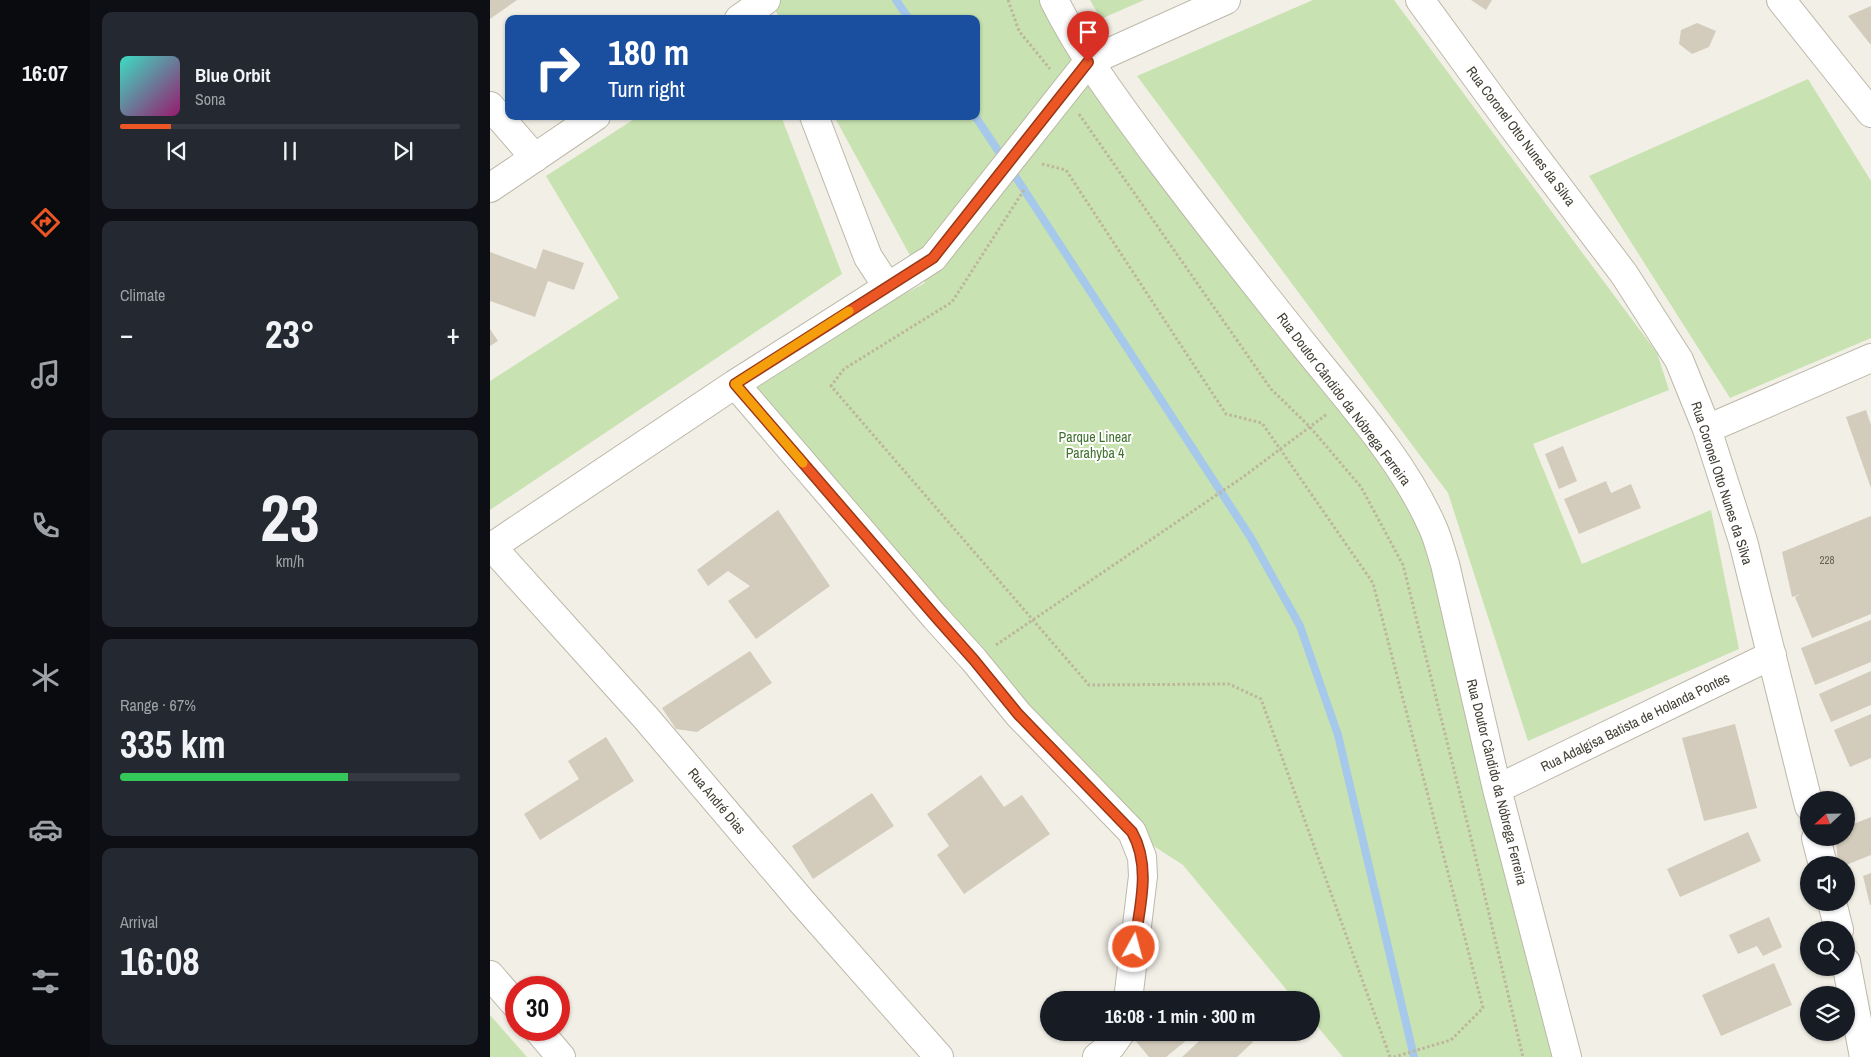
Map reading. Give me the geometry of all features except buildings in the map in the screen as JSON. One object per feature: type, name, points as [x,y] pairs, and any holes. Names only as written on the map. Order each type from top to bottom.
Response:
[{"type":"street","points":[[745,15],[768,0],[775,15]]},
{"type":"street","name":"Rua Doutor Cândido da Nóbrega Ferreira","points":[[1054,0],[1088,62],[1182,190],[1397,464],[1422,505],[1434,530],[1445,564],[1498,789],[1567,1057]]},
{"type":"street","points":[[491,547],[735,384],[933,258],[1088,62],[1226,0]]},
{"type":"street","name":"Rua Coronel Otto Nunes da Silva","points":[[1420,0],[1624,274],[1679,360],[1707,428],[1743,541],[1805,791]]},
{"type":"street","points":[[1781,0],[1871,113]]},
{"type":"street","points":[[490,106],[535,158]]},
{"type":"street","points":[[490,188],[590,120]]},
{"type":"street","points":[[816,120],[868,257],[888,286]]},
{"type":"street","points":[[1707,428],[1871,358]]},
{"type":"street","points":[[735,384],[974,660],[1018,714],[1132,832],[1142,857],[1143,876],[1129,991]]},
{"type":"street","name":"Rua André Dias","points":[[491,547],[646,718],[803,903],[939,1057]]},
{"type":"street","name":"Rua Adalgisa Batista de Holanda Pontes","points":[[1498,789],[1772,655]]},
{"type":"street","points":[[490,975],[505,992]]},
{"type":"street","points":[[1849,976],[1864,1057]]},
{"type":"street","points":[[547,1041],[561,1057]]},
{"type":"street","points":[[1097,1057],[1115,1041]]},
{"type":"path","points":[[1008,0],[1019,31],[1050,70],[1271,389],[1310,427],[1361,487],[1403,565],[1523,1057]]},
{"type":"path","points":[[1036,171],[1041,163],[1066,170],[1226,414],[1262,423],[1373,583],[1483,1008],[1451,1040],[1394,1057]]},
{"type":"path","points":[[1017,201],[952,302],[844,369],[831,386],[1089,685],[1229,684],[1261,699],[1390,1057]]},
{"type":"path","points":[[974,660],[1243,477],[1347,399]]},
{"type":"green space","name":"Parque Linear Parahyba 4","points":[[770,0],[1058,0],[1434,530],[1567,1057],[1343,1057],[1320,1030],[1320,991],[1288,991],[1183,865],[1132,832],[735,384],[925,283],[836,120],[980,120],[980,15],[778,15]]},
{"type":"green space","points":[[1090,0],[1144,0],[1101,19]]},
{"type":"green space","points":[[1313,0],[1394,0],[1657,353],[1669,390],[1533,444],[1582,564],[1711,510],[1739,649],[1528,741],[1448,493],[1137,76]]},
{"type":"green space","points":[[1808,79],[1871,181],[1871,338],[1730,398],[1589,176]]},
{"type":"green space","points":[[633,120],[783,120],[842,274],[490,510],[490,381],[619,298],[546,176]]},
{"type":"green space","points":[[490,1015],[505,1032],[505,1041],[513,1041],[527,1057],[490,1057]]},
{"type":"waterway","points":[[896,0],[906,15]]},
{"type":"waterway","points":[[978,120],[1251,538],[1300,626],[1338,735],[1414,1057]]},
{"type":"slow traffic","points":[[803,463],[735,384],[849,311]]},
{"type":"route","points":[[1088,62],[933,258],[735,384],[974,660],[1018,714],[1132,832],[1142,857],[1143,876],[1134,947]]}]
